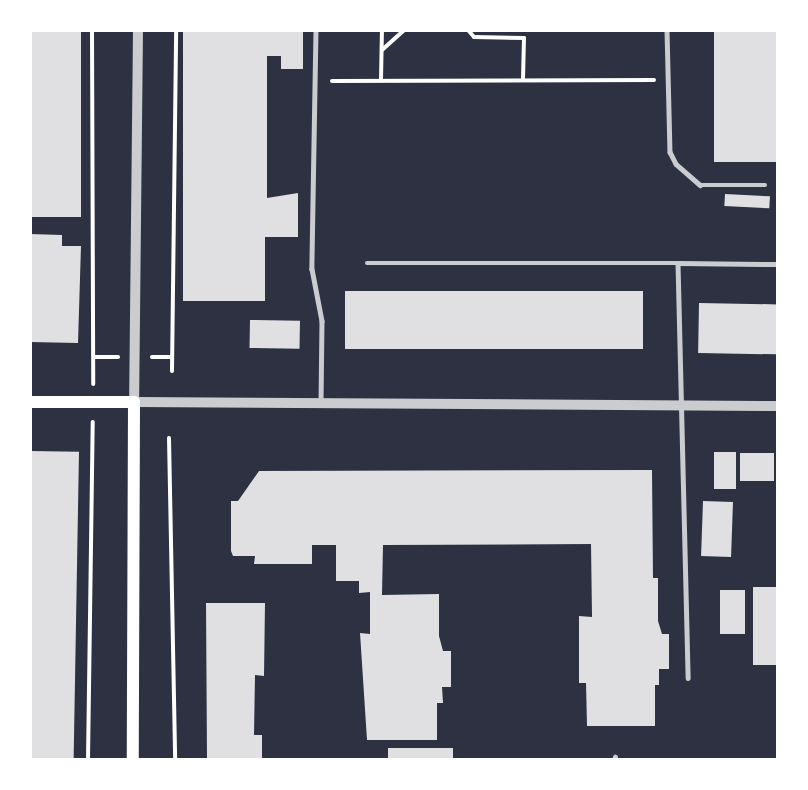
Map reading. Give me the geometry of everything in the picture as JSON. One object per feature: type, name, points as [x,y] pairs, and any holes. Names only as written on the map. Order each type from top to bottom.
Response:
[{"type":"main road","points":[[30,402],[134,402],[133,760]]},
{"type":"street","points":[[138,30],[134,402],[778,406]]},
{"type":"lane","points":[[316,30],[312,269],[322,321],[321,403]]},
{"type":"lane","points":[[667,30],[670,152],[683,175],[700,185],[765,185]]},
{"type":"lane","points":[[368,263],[778,264]]},
{"type":"lane","points":[[678,263],[678,380],[685,406],[688,678]]},
{"type":"path","points":[[88,760],[92,402],[92,30]]},
{"type":"path","points":[[172,371],[176,30]]},
{"type":"path","points":[[381,81],[382,30]]},
{"type":"path","points":[[382,51],[404,30]]},
{"type":"path","points":[[468,30],[474,37],[524,38],[523,80]]},
{"type":"path","points":[[316,81],[668,80]]},
{"type":"path","points":[[170,438],[175,760]]},
{"type":"building","points":[[30,30],[81,30],[81,217],[30,217]]},
{"type":"building","points":[[183,30],[303,30],[303,69],[281,69],[281,56],[267,56],[267,198],[298,193],[298,237],[265,237],[265,301],[183,301]]},
{"type":"building","points":[[714,30],[778,30],[778,162],[714,162]]},
{"type":"building","points":[[725,194],[770,196],[769,208],[724,206]]},
{"type":"building","points":[[30,234],[62,235],[62,246],[81,246],[78,343],[30,342]]},
{"type":"building","points":[[345,291],[643,291],[643,349],[345,349]]},
{"type":"building","points":[[699,303],[778,304],[777,354],[698,353]]},
{"type":"building","points":[[250,320],[300,321],[300,349],[250,348]]},
{"type":"building","points":[[30,451],[79,452],[74,760],[30,760]]},
{"type":"building","points":[[714,452],[736,452],[736,489],[714,489]]},
{"type":"building","points":[[740,453],[774,453],[774,481],[740,481]]},
{"type":"building","points":[[652,470],[653,578],[658,578],[658,621],[662,634],[669,634],[669,669],[659,669],[659,685],[655,685],[655,726],[587,726],[586,683],[579,683],[579,616],[592,617],[591,544],[383,545],[382,595],[439,594],[439,636],[443,651],[451,651],[451,687],[442,687],[443,703],[437,703],[437,740],[367,740],[360,633],[370,634],[370,592],[359,593],[359,581],[336,581],[336,545],[312,545],[312,564],[254,564],[255,556],[233,556],[231,551],[231,501],[238,501],[259,471]]},
{"type":"building","points":[[703,501],[733,502],[731,557],[701,556]]},
{"type":"building","points":[[753,587],[778,587],[778,665],[753,665]]},
{"type":"building","points":[[720,590],[745,590],[745,634],[720,634]]},
{"type":"building","points":[[206,603],[265,603],[264,676],[255,675],[254,735],[262,735],[262,760],[207,760]]},
{"type":"building","points":[[388,748],[453,748],[453,760],[388,760]]}]
